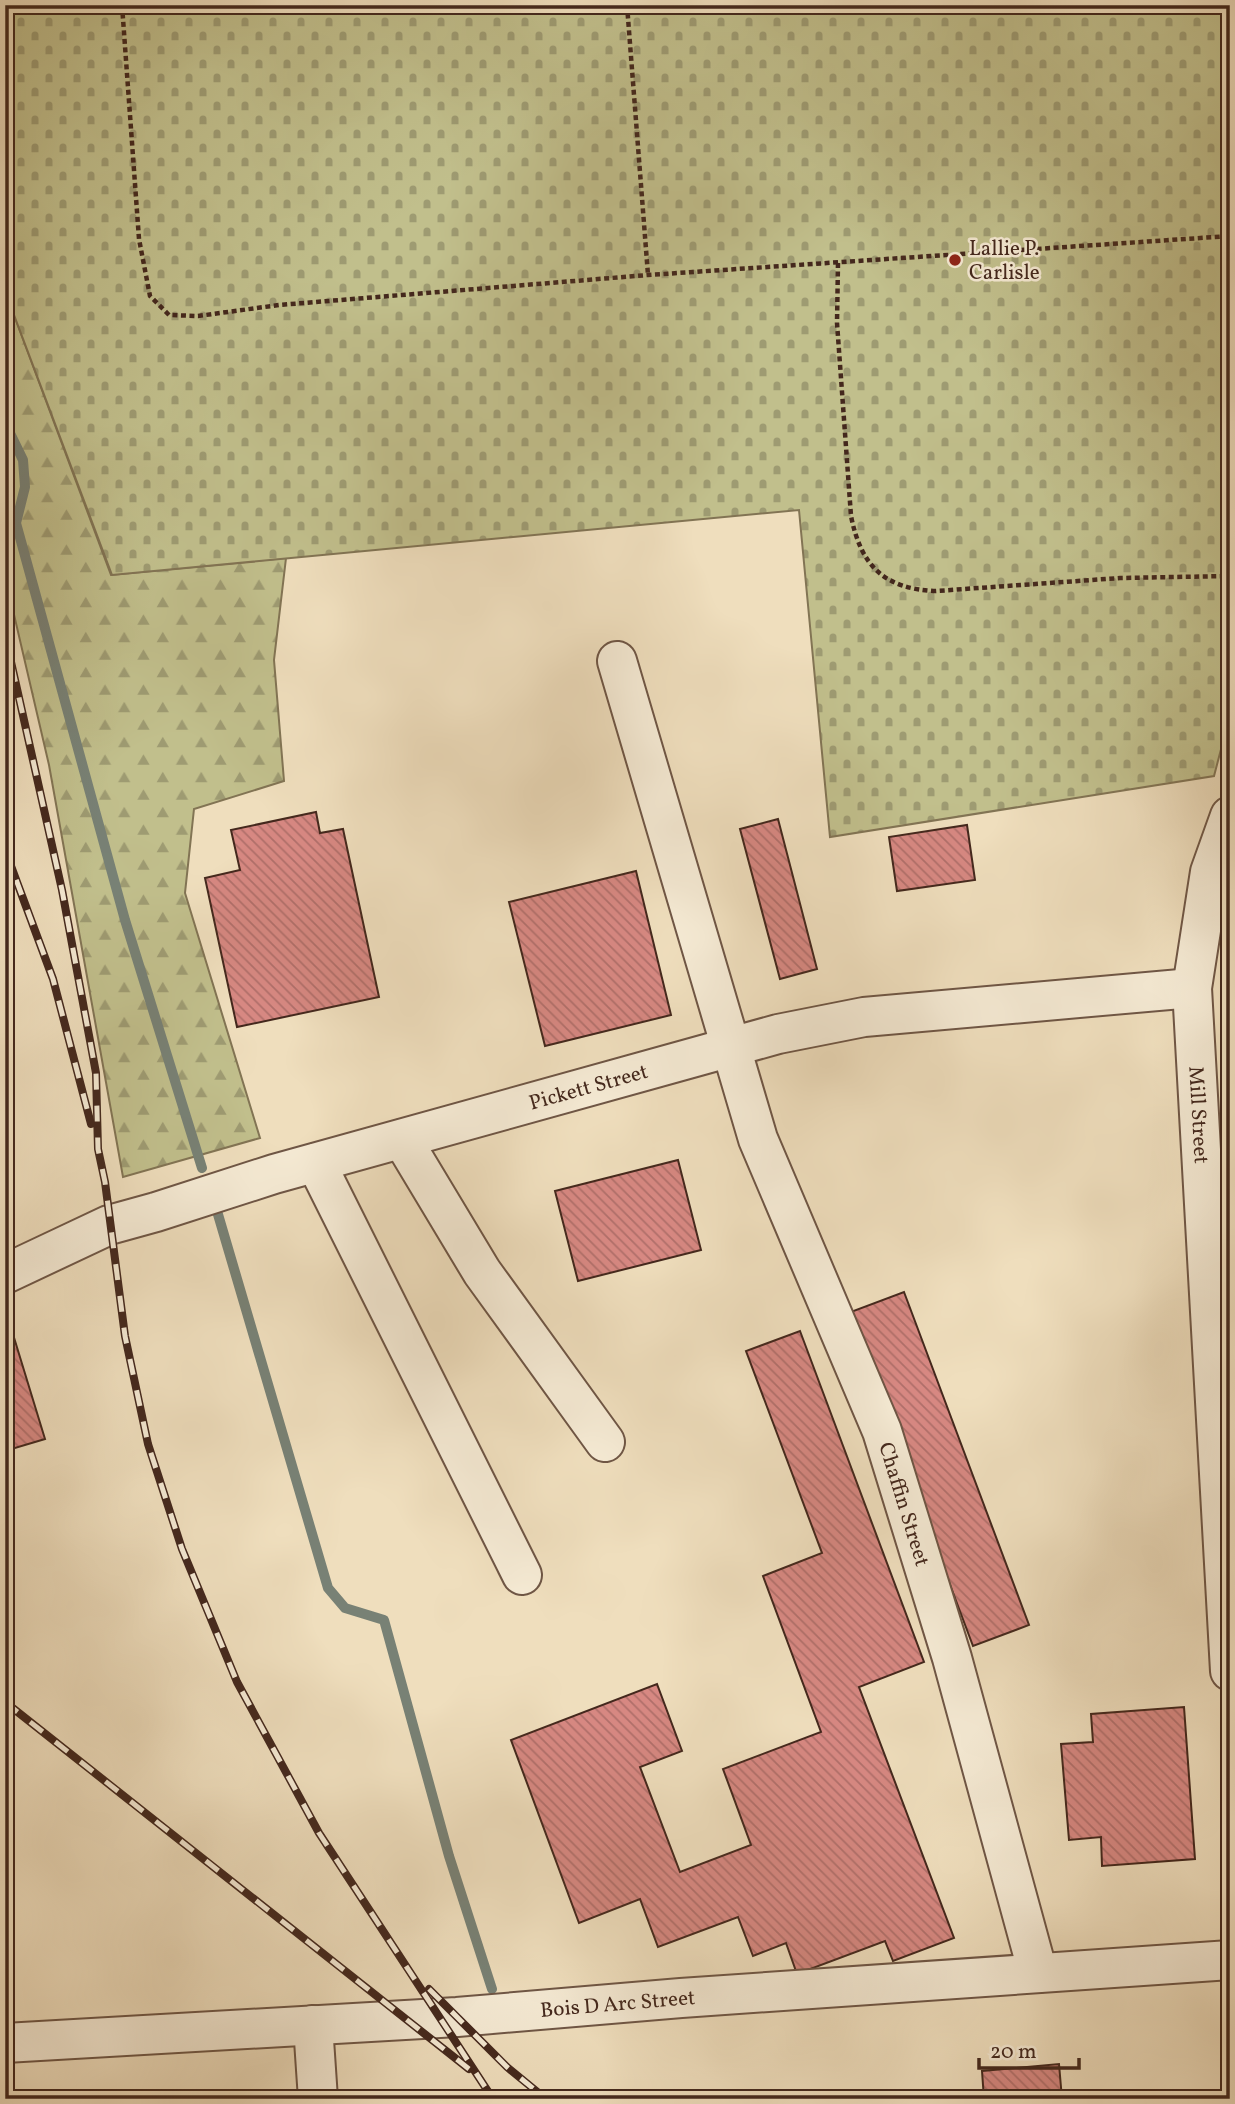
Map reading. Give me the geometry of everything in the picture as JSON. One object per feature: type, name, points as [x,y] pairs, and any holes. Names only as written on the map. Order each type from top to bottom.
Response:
[{"type":"street","name":"Chaffin Street","points":[[617,662],[758,1139],[882,1431],[952,1658],[1038,1973]]},
{"type":"street","name":"Mill Street","points":[[1230,816],[1210,872],[1192,988],[1215,1133],[1230,1671]]},
{"type":"street","name":"Pickett Street","points":[[5,1274],[109,1225],[316,1163],[778,1034],[864,1017],[1192,988]]},
{"type":"street","points":[[402,1139],[482,1272],[605,1442]]},
{"type":"street","points":[[316,1163],[522,1575]]},
{"type":"street","name":"Bois D Arc Street","points":[[5,2043],[457,2017],[681,1998],[1230,1960]]},
{"type":"street","points":[[313,2025],[318,2099]]},
{"type":"path","points":[[122,5],[139,239],[150,296],[169,315],[198,316],[279,305],[648,275],[1230,236]]},
{"type":"path","points":[[627,5],[648,275]]},
{"type":"path","points":[[838,262],[837,323],[851,516],[855,537],[878,573],[896,585],[914,590],[936,591],[1120,578],[1230,576]]},
{"type":"green space","points":[[5,5],[1230,5],[1230,715],[1214,776],[830,837],[799,510],[112,575],[5,291]]},
{"type":"green space","points":[[5,291],[111,575],[286,558],[274,660],[284,781],[194,809],[185,893],[260,1138],[123,1177],[49,765],[5,576]]},
{"type":"building","points":[[316,812],[320,833],[343,829],[379,997],[237,1027],[205,878],[240,870],[231,830]]},
{"type":"building","points":[[778,819],[817,969],[780,979],[740,829]]},
{"type":"building","points":[[967,825],[975,880],[897,891],[889,837]]},
{"type":"building","points":[[636,871],[671,1015],[545,1046],[509,902]]},
{"type":"building","points":[[678,1160],[701,1250],[578,1281],[555,1191]]},
{"type":"building","points":[[904,1292],[1029,1625],[973,1646],[848,1313]]},
{"type":"building","points":[[12,1331],[45,1439],[5,1451],[5,1333]]},
{"type":"building","points":[[800,1331],[924,1662],[859,1687],[954,1938],[893,1961],[885,1941],[797,1974],[786,1943],[753,1956],[738,1917],[658,1947],[640,1899],[579,1923],[511,1740],[657,1684],[682,1751],[640,1767],[680,1872],[751,1845],[723,1769],[821,1732],[763,1576],[822,1553],[746,1351]]},
{"type":"building","points":[[1184,1707],[1195,1859],[1102,1866],[1101,1837],[1069,1840],[1061,1744],[1093,1742],[1091,1714]]},
{"type":"building","points":[[1059,2064],[1062,2099],[984,2099],[982,2071]]},
{"type":"waterway","points":[[5,423],[23,460],[25,487],[16,523],[125,920],[202,1168]]},
{"type":"waterway","points":[[217,1211],[328,1588],[345,1608],[384,1620],[449,1856],[492,1989]]},
{"type":"railway","points":[[5,635],[62,890],[96,1073],[98,1149],[105,1182],[125,1336],[148,1444],[182,1549],[237,1682],[319,1833],[493,2099]]},
{"type":"railway","points":[[5,850],[53,979],[91,1124]]},
{"type":"railway","points":[[5,1702],[469,2069]]},
{"type":"railway","points":[[429,1989],[507,2067],[546,2099]]},
{"type":"place","name":"Lallie P. Carlisle","points":[[955,260]]}]
